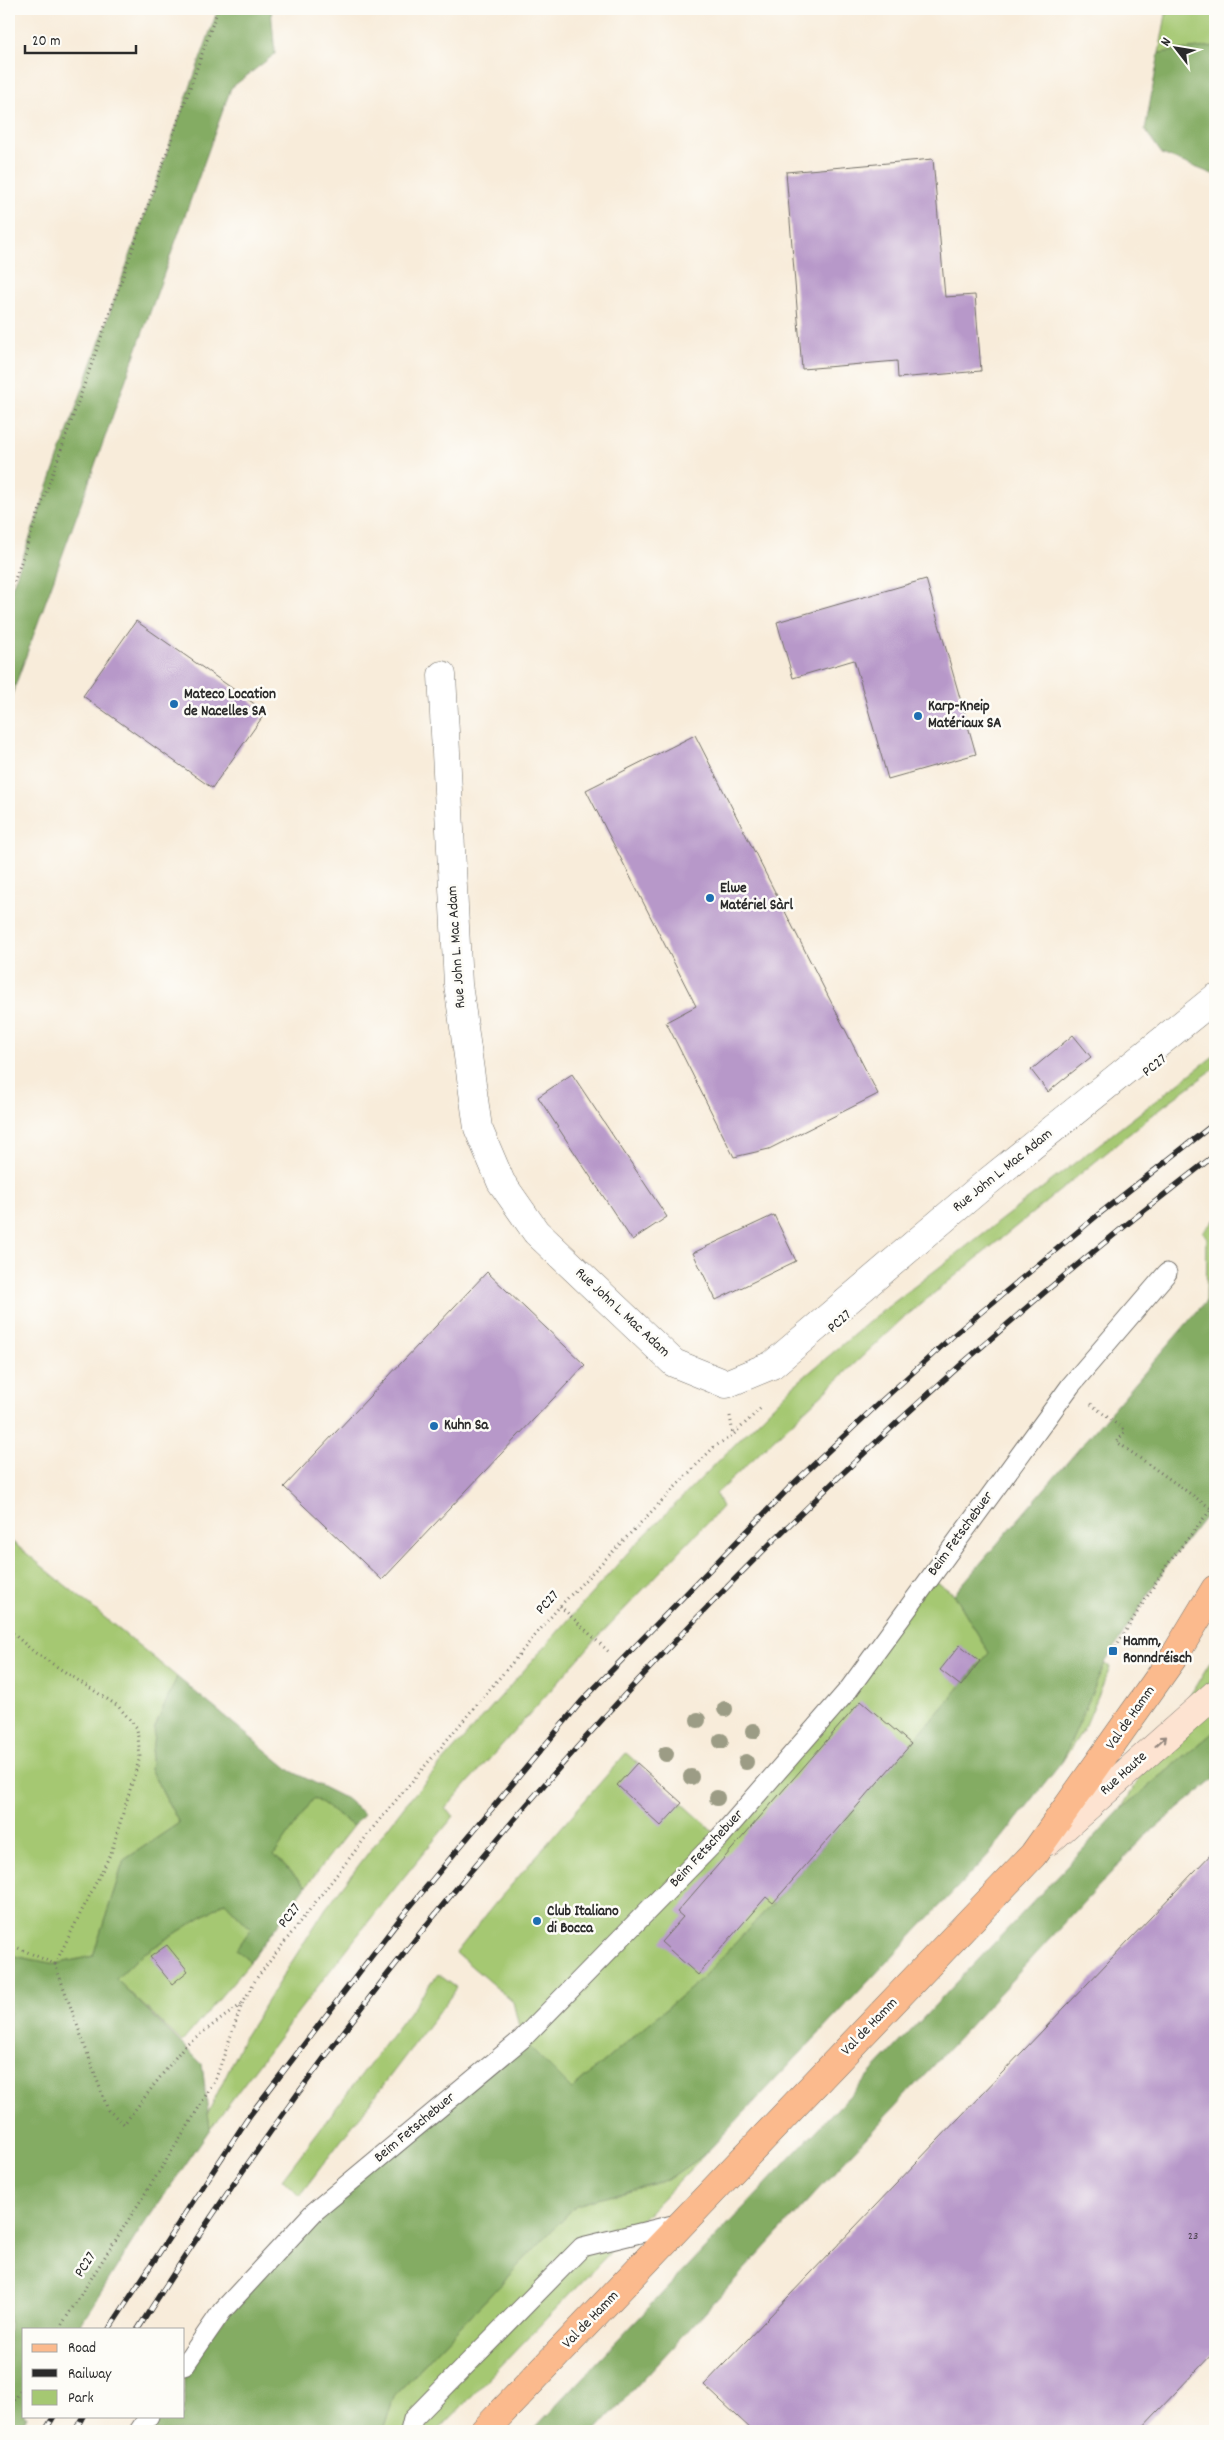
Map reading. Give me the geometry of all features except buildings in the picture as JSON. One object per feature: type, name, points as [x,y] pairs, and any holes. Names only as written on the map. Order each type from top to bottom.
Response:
[{"type":"main road","name":"Val de Hamm","points":[[484,2431],[1033,1855],[1175,1655],[1215,1589]]},
{"type":"main road","name":"Rue Haute","points":[[1033,1855],[1215,1694]]},
{"type":"street","name":"Rue John L. Mac Adam","points":[[442,674],[458,984],[478,1128],[501,1182],[536,1232],[674,1363],[726,1384],[772,1365],[985,1184],[1215,998]]},
{"type":"lane","name":"Beim Fetschebuer","points":[[185,2365],[222,2311],[314,2212],[522,2039],[720,1837],[849,1689],[1071,1386],[1167,1273]]},
{"type":"lane","points":[[410,2431],[413,2419],[582,2248],[684,2222]]},
{"type":"lane","points":[[139,2431],[148,2418]]},
{"type":"path","points":[[9,596],[218,9]]},
{"type":"path","name":"PC27","points":[[60,2328],[188,2126],[216,2078],[242,2004],[256,1979],[376,1824],[560,1606],[714,1447],[733,1435],[765,1404]]},
{"type":"path","points":[[1100,1413],[1125,1430],[1117,1442],[1212,1509]]},
{"type":"path","points":[[1113,1651],[1167,1565],[1215,1504]]},
{"type":"path","points":[[560,1606],[609,1652]]},
{"type":"path","points":[[9,1630],[34,1652],[118,1706],[137,1728],[140,1757],[112,1853],[55,1964]]},
{"type":"path","points":[[9,1944],[55,1964],[108,2110],[124,2124],[185,2045],[242,2004]]},
{"type":"path","points":[[9,2409],[22,2388]]},
{"type":"green space","points":[[218,9],[271,9],[275,54],[231,88],[9,703],[9,596]]},
{"type":"green space","points":[[1167,9],[1215,9],[1215,46],[1159,53]]},
{"type":"green space","points":[[1215,46],[1215,175],[1162,154],[1145,130],[1159,53]]},
{"type":"green space","points":[[1215,1055],[1215,1068],[1166,1104],[900,1321],[716,1494],[722,1507],[596,1639],[445,1809],[454,1816],[330,1971],[210,2129],[208,2113],[244,2037],[326,1908],[404,1806],[631,1549],[791,1388],[876,1316]]},
{"type":"green space","points":[[1215,1219],[1215,1303],[1206,1301],[1207,1238],[1203,1232]]},
{"type":"green space","points":[[1206,1301],[1215,1303],[1215,1504],[1167,1565],[1105,1663],[1062,1762],[990,1853],[706,2153],[667,2180],[576,2205],[394,2396],[383,2431],[139,2431],[148,2418],[185,2418],[185,2365],[314,2212],[522,2039],[572,2089],[702,1978],[773,1903],[989,1653],[954,1594]]},
{"type":"green space","points":[[9,1539],[177,1677],[155,1727],[150,1769],[179,1823],[124,1860],[93,1956],[55,1964],[9,1955]]},
{"type":"green space","points":[[930,1577],[954,1594],[989,1653],[773,1903],[702,1978],[572,2089],[522,2039],[513,2002],[456,1953],[493,1906],[626,1753],[720,1837]]},
{"type":"green space","points":[[1215,1654],[1215,1731],[1121,1809]]},
{"type":"green space","points":[[1105,1663],[1110,1667],[1086,1725],[1062,1762]]},
{"type":"green space","points":[[177,1677],[291,1771],[345,1798],[364,1814],[353,1826],[314,1798],[274,1855],[306,1886],[250,1962],[236,1950],[251,1929],[225,1902],[140,1956],[116,1979],[202,2064],[210,2129],[136,2236],[79,2328],[22,2328],[22,2418],[26,2418],[18,2431],[9,2431],[9,1955],[55,1964],[93,1956],[124,1860],[179,1823],[150,1769],[155,1727]]},
{"type":"green space","points":[[1215,1731],[1215,1778],[1144,1837],[595,2431],[532,2431],[1121,1809]]},
{"type":"green space","points":[[314,1797],[353,1826],[306,1886],[274,1855]]},
{"type":"green space","points":[[225,1902],[251,1929],[236,1950],[250,1962],[182,2042],[116,1979],[140,1956]]},
{"type":"green space","points":[[438,1974],[457,1988],[299,2196],[282,2179]]},
{"type":"green space","points":[[706,2153],[438,2431],[383,2431],[394,2396],[576,2205],[667,2180]]},
{"type":"railway","points":[[110,2328],[250,2115],[403,1915],[581,1702],[792,1485],[876,1406],[955,1334],[1099,1214],[1215,1123]]},
{"type":"railway","points":[[139,2328],[249,2162],[367,2001],[493,1845],[625,1694],[764,1550],[909,1412],[1059,1280],[1215,1155]]},
{"type":"railway","points":[[45,2431],[53,2418]]},
{"type":"railway","points":[[75,2431],[82,2418]]},
{"type":"place","name":"Mateco Location de Nacelles SA","points":[[174,704]]},
{"type":"place","name":"Karp-Kneip Matériaux SA","points":[[918,716]]},
{"type":"place","name":"Elwe Matériel Sàrl","points":[[710,898]]},
{"type":"place","name":"Kuhn Sa","points":[[434,1426]]},
{"type":"place","name":"Hamm, Ronndréisch","points":[[1113,1651]]},
{"type":"place","name":"Club Italiano di Bocca","points":[[537,1921]]}]
